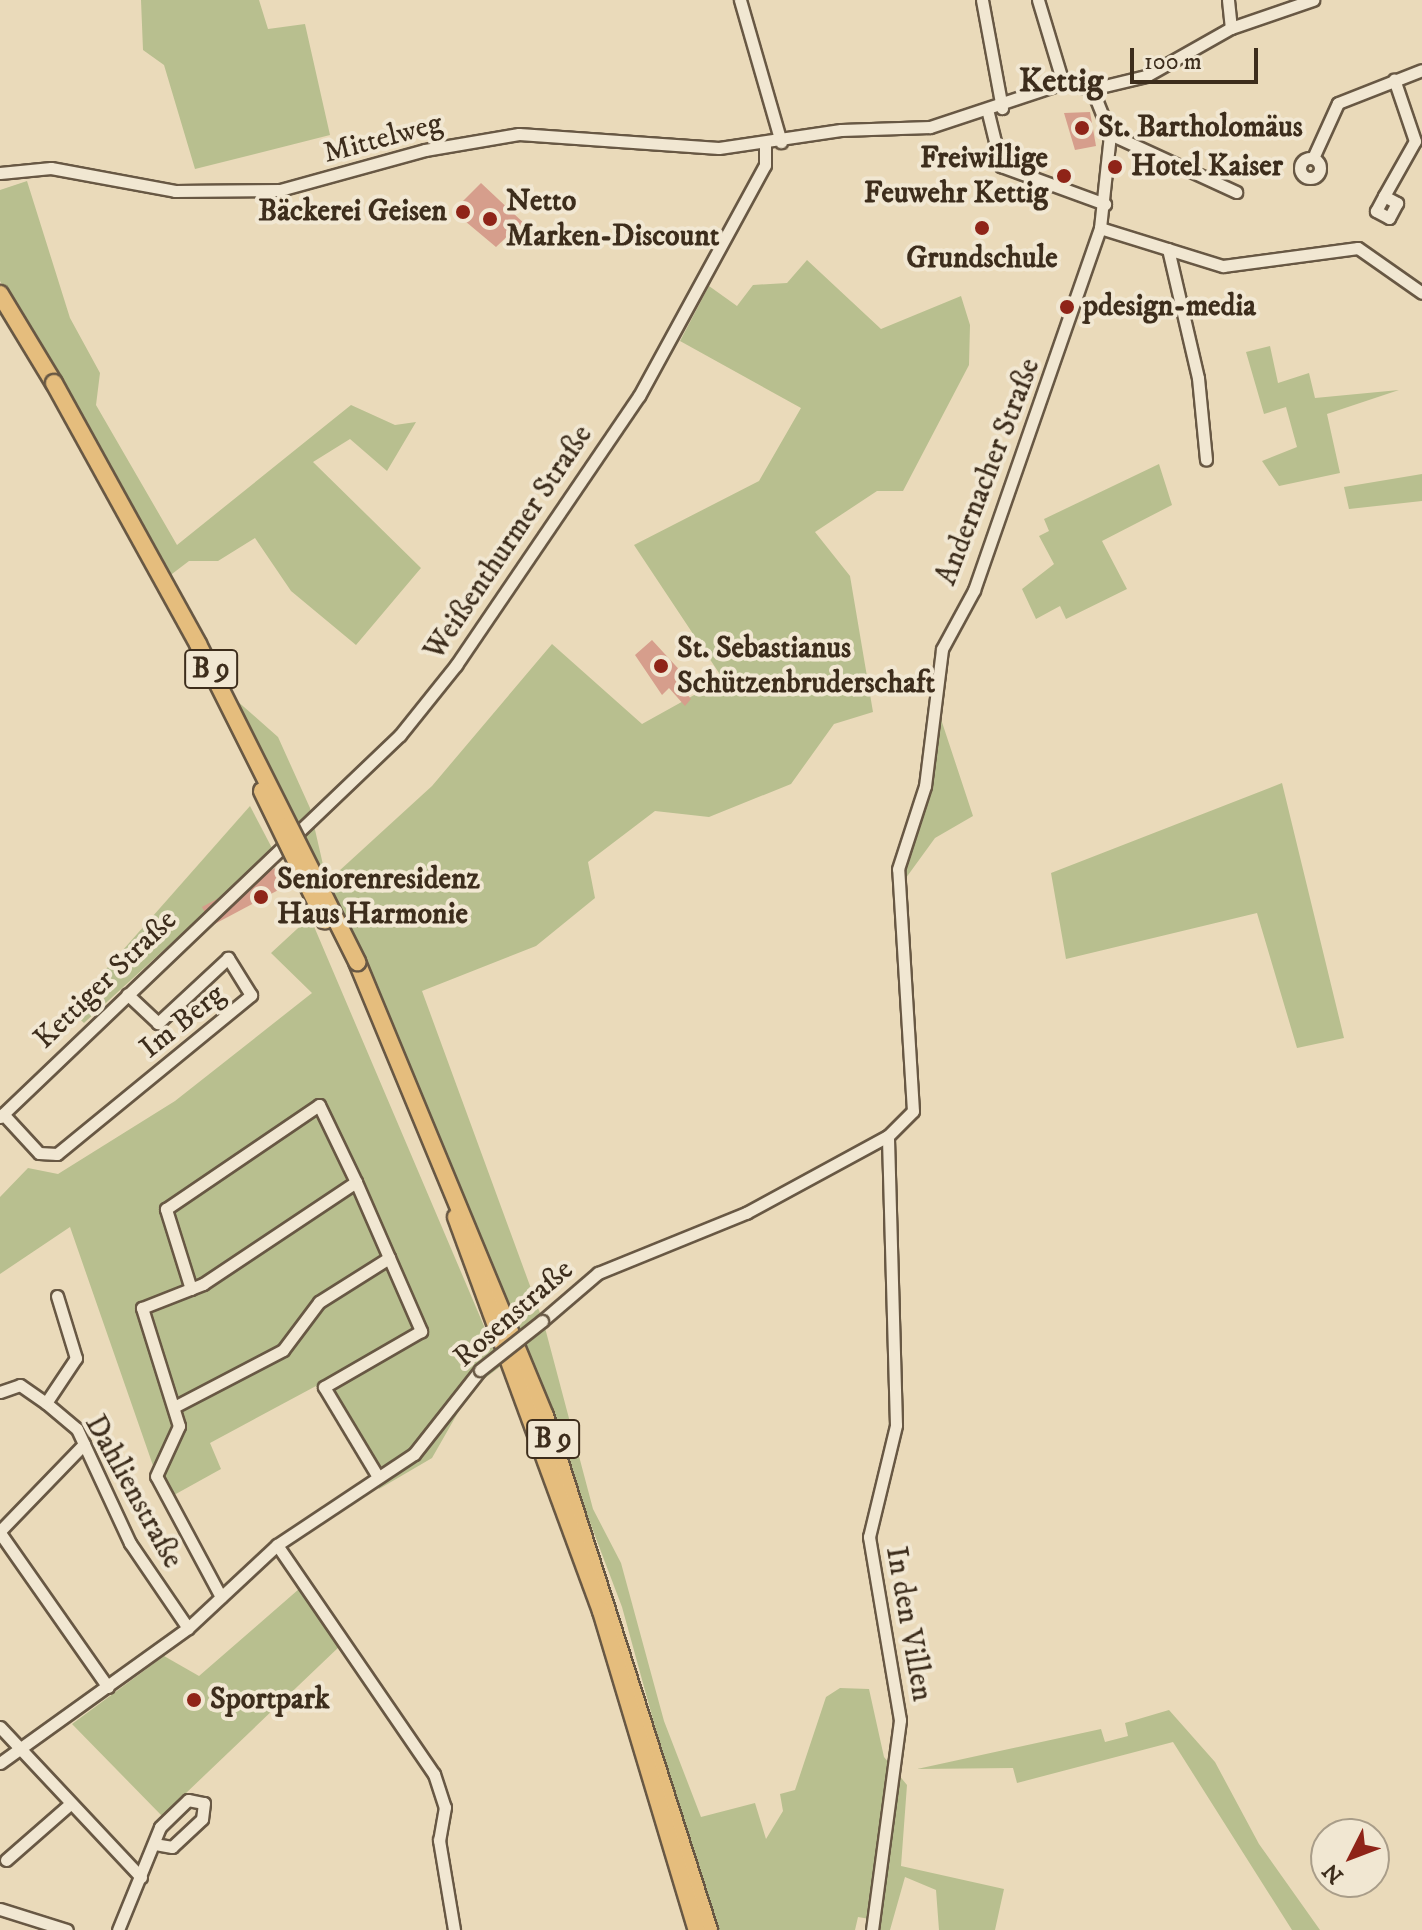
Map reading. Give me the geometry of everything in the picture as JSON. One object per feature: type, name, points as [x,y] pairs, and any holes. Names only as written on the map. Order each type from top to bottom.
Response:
[{"type":"highway","name":"B 9","points":[[0,294],[198,644],[352,964],[545,1416],[709,1930]]},
{"type":"highway","name":"B 9","points":[[0,314],[50,385]]},
{"type":"highway","name":"B 9","points":[[352,964],[535,1422],[697,1930]]},
{"type":"street","points":[[740,0],[781,142],[988,113],[1063,83],[1092,89],[1146,76],[1231,28],[1313,0]]},
{"type":"street","points":[[982,0],[1002,108]]},
{"type":"street","points":[[1038,0],[1063,83]]},
{"type":"street","points":[[1228,0],[1231,28]]},
{"type":"street","points":[[1313,158],[1338,103],[1422,70]]},
{"type":"street","points":[[1384,196],[1415,141],[1394,79]]},
{"type":"street","name":"Andernacher Straße","points":[[913,1111],[897,877],[925,786],[934,675],[974,590],[1100,228],[1105,204],[1110,134],[1092,89]]},
{"type":"street","points":[[988,113],[1001,166],[1105,204]]},
{"type":"street","name":"Mittelweg","points":[[0,173],[51,168],[155,189],[243,193],[519,134],[765,145],[781,142]]},
{"type":"street","points":[[1110,134],[1236,192]]},
{"type":"street","name":"Weißenthurmer Straße","points":[[211,912],[400,735],[503,600],[639,396],[765,165],[765,145]]},
{"type":"street","points":[[1100,228],[1223,266],[1358,248],[1422,293]]},
{"type":"street","points":[[1168,249],[1198,378],[1206,460]]},
{"type":"street","name":"Kettiger Straße","points":[[2,1115],[211,912]]},
{"type":"street","name":"Im Berg","points":[[2,1115],[39,1153],[57,1154],[251,995],[228,958],[158,1023],[127,994]]},
{"type":"street","points":[[191,1289],[166,1209],[319,1105],[421,1331],[324,1387],[378,1477]]},
{"type":"street","name":"Rosenstraße","points":[[0,1763],[188,1628],[277,1545],[432,1438],[480,1370],[598,1273],[746,1213],[888,1136],[913,1111]]},
{"type":"street","name":"In den Villen","points":[[872,1930],[900,1720],[869,1537],[896,1425],[888,1136]]},
{"type":"street","points":[[221,1597],[156,1476],[160,1459],[179,1437],[174,1407],[142,1308],[191,1289],[356,1182]]},
{"type":"street","points":[[174,1407],[283,1350],[319,1302],[389,1258]]},
{"type":"street","name":"Dahlienstraße","points":[[57,1296],[76,1358],[46,1403],[84,1444],[130,1543],[188,1628]]},
{"type":"street","points":[[1,1389],[20,1385],[46,1403]]},
{"type":"street","points":[[84,1444],[0,1532],[4,1549],[108,1687]]},
{"type":"street","points":[[277,1545],[434,1774],[445,1807],[439,1840],[454,1930]]},
{"type":"street","points":[[0,1727],[19,1752],[141,1877]]},
{"type":"street","points":[[118,1930],[160,1827],[188,1800],[204,1803],[202,1819],[172,1847],[155,1844]]},
{"type":"street","points":[[6,1860],[71,1803]]},
{"type":"street","points":[[0,1909],[67,1930]]},
{"type":"green space","points":[[141,0],[259,0],[268,29],[305,24],[330,135],[195,169],[164,65],[143,50]]},
{"type":"green space","points":[[27,181],[70,318],[100,373],[96,405],[177,545],[351,405],[395,425],[416,422],[387,471],[350,439],[313,462],[421,568],[356,645],[291,591],[255,538],[218,561],[189,561],[168,577],[0,281],[0,190]]},
{"type":"green space","points":[[807,260],[881,329],[961,296],[970,325],[969,365],[903,491],[877,491],[815,532],[850,576],[873,712],[834,724],[791,784],[709,817],[655,811],[588,862],[595,898],[536,946],[422,991],[544,1324],[593,1509],[621,1563],[664,1721],[701,1817],[755,1803],[766,1839],[783,1811],[780,1794],[795,1790],[826,1697],[840,1688],[869,1689],[884,1757],[907,1785],[901,1866],[1004,1889],[995,1930],[939,1930],[936,1890],[905,1877],[890,1930],[868,1930],[870,1919],[858,1917],[855,1930],[711,1930],[622,1607],[481,1235],[396,1031],[236,700],[278,737],[310,808],[327,882],[432,786],[552,644],[642,724],[723,679],[634,545],[759,481],[801,408],[680,341],[709,286],[737,306],[753,285],[787,283]]},
{"type":"green space","points":[[1270,346],[1278,383],[1309,373],[1315,398],[1399,390],[1327,414],[1340,473],[1279,486],[1262,461],[1297,447],[1286,407],[1264,414],[1246,352]]},
{"type":"green space","points":[[1159,464],[1172,505],[1102,541],[1127,589],[1066,619],[1060,606],[1036,619],[1022,589],[1054,564],[1039,536],[1049,531],[1044,519]]},
{"type":"green space","points":[[1422,474],[1422,501],[1349,509],[1344,487]]},
{"type":"green space","points":[[935,701],[973,816],[935,838],[903,882],[928,786]]},
{"type":"green space","points":[[1282,783],[1344,1038],[1297,1048],[1257,913],[1066,959],[1051,873]]},
{"type":"green space","points":[[250,806],[273,850],[84,1023],[70,1010]]},
{"type":"green space","points":[[310,917],[501,1366],[472,1388],[432,1458],[379,1489],[316,1386],[210,1443],[221,1469],[165,1500],[70,1227],[0,1274],[0,1197],[28,1168],[58,1174],[175,1101],[312,993],[271,953]]},
{"type":"green space","name":"Sportpark","points":[[299,1589],[341,1645],[162,1816],[72,1724],[164,1656],[199,1676]]},
{"type":"green space","points":[[1169,1710],[1215,1762],[1259,1844],[1320,1930],[1292,1930],[1173,1742],[1017,1783],[1013,1768],[917,1769],[1101,1729],[1105,1742],[1128,1736],[1125,1723]]},
{"type":"building","name":"St. Bartholomäus","points":[[1090,112],[1096,146],[1075,150],[1064,113]]},
{"type":"building","name":"Netto Marken-Discount","points":[[481,183],[528,227],[517,227],[496,247],[453,211]]},
{"type":"building","name":"St. Sebastianus Schützenbruderschaft","points":[[652,640],[686,677],[678,684],[691,699],[685,706],[669,688],[662,695],[635,655]]},
{"type":"building","points":[[277,867],[287,886],[212,925],[202,907]]},
{"type":"place","name":"St. Bartholomäus","points":[[1082,128]]},
{"type":"place","name":"Hotel Kaiser","points":[[1115,167]]},
{"type":"place","name":"Freiwillige Feuwehr Kettig","points":[[1064,176]]},
{"type":"place","name":"Bäckerei Geisen","points":[[463,212]]},
{"type":"place","name":"Netto Marken-Discount","points":[[490,219]]},
{"type":"place","name":"Grundschule","points":[[982,228]]},
{"type":"place","name":"pdesign-media","points":[[1067,307]]},
{"type":"place","name":"St. Sebastianus Schützenbruderschaft","points":[[661,666]]},
{"type":"place","name":"Seniorenresidenz Haus Harmonie","points":[[261,897]]},
{"type":"place","name":"Sportpark","points":[[194,1700]]},
{"type":"district","name":"Kettig","points":[[1061,82]]}]
